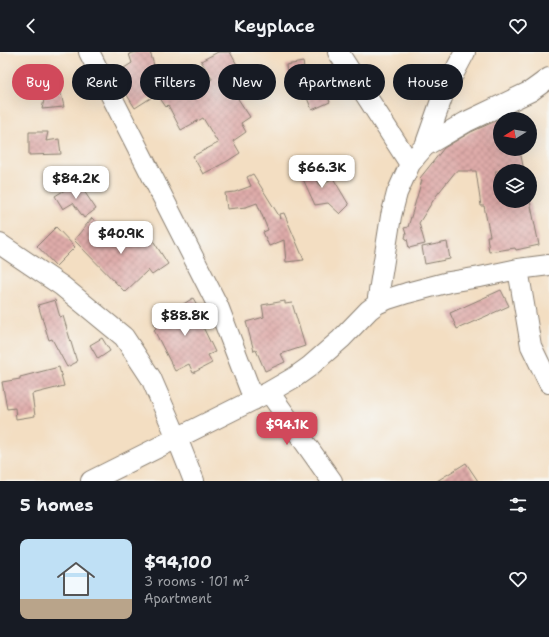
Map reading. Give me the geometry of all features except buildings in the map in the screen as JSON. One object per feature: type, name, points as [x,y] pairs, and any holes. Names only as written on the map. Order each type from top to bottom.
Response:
[{"type":"street","points":[[89,52],[262,396],[332,481]]},
{"type":"street","points":[[338,52],[410,164]]},
{"type":"street","points":[[425,146],[444,92],[465,52]]},
{"type":"street","points":[[377,304],[391,216],[397,193],[410,164],[425,146],[466,122],[531,91],[549,78]]},
{"type":"street","points":[[0,244],[62,286],[124,337],[151,378],[194,481]]},
{"type":"street","points":[[91,481],[262,396],[295,377],[309,367],[341,339],[369,310],[377,304],[388,299],[430,287],[518,269],[549,265]]},
{"type":"street","points":[[518,269],[531,346],[549,383]]}]
